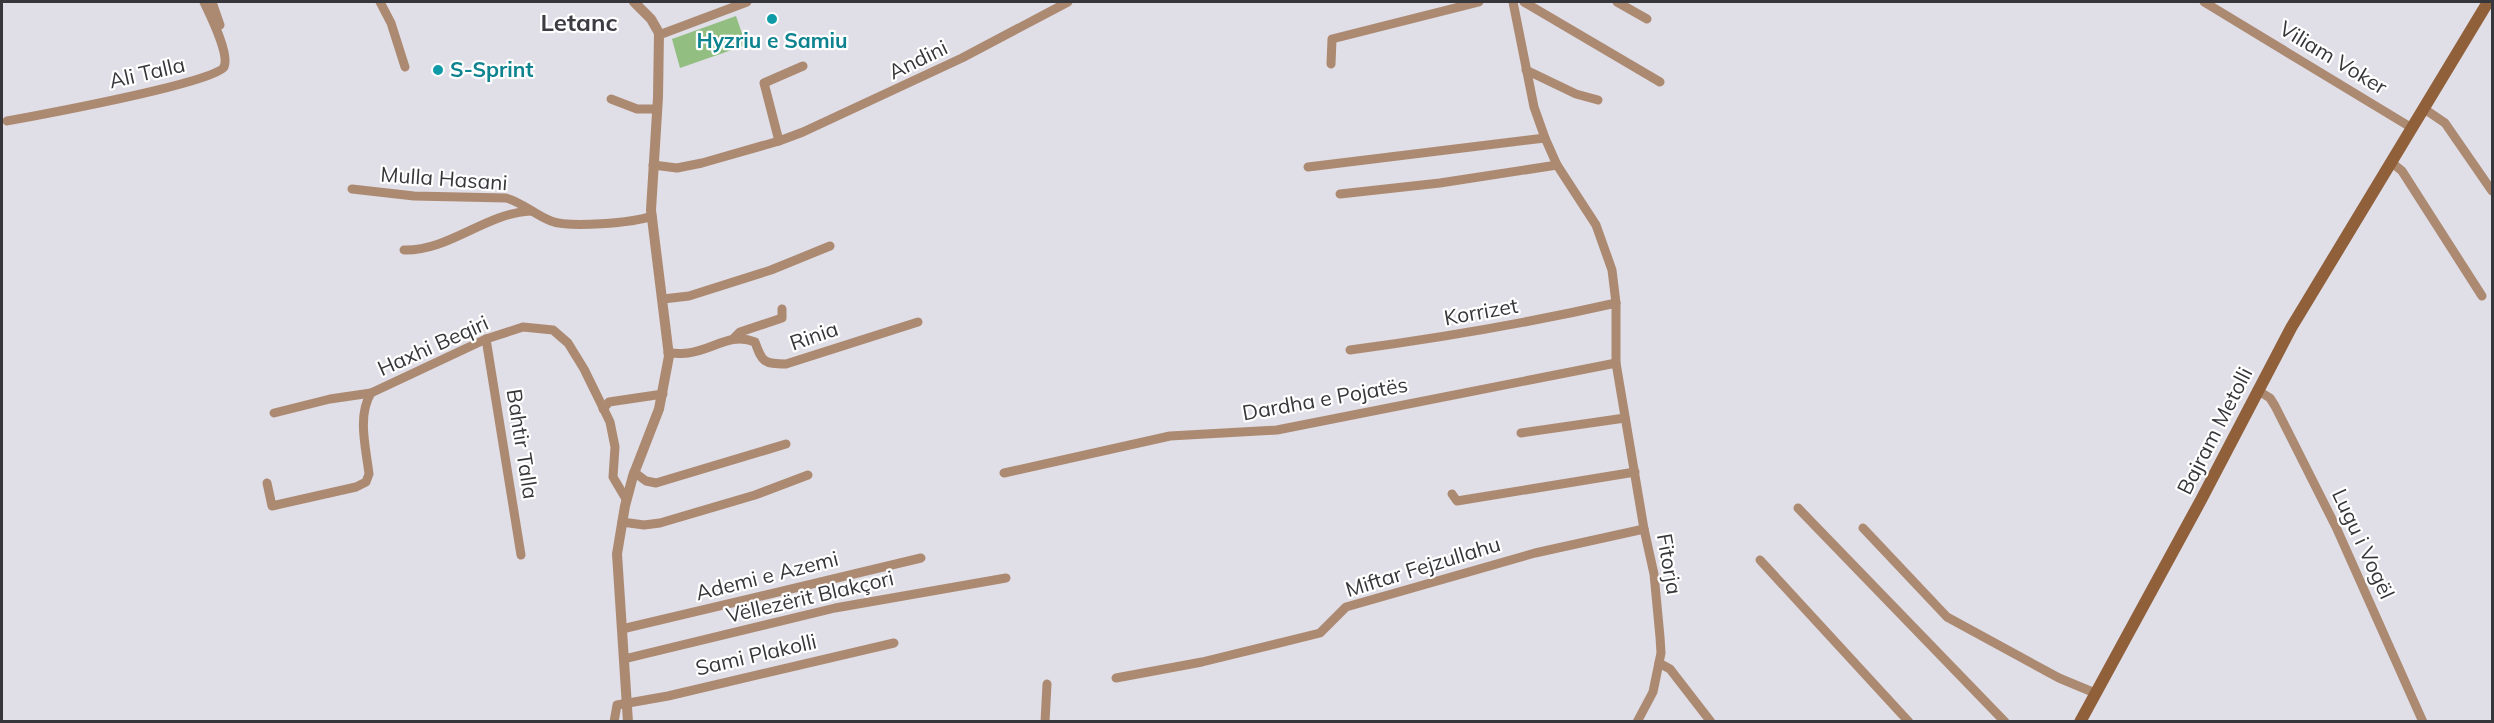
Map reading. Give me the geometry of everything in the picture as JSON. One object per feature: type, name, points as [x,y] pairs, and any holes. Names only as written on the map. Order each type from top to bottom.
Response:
[{"type":"main road","name":"Bajram Metolli","points":[[2080,722],[2201,500],[2291,328],[2488,2]]},
{"type":"street","name":"Ali Talla","points":[[7,121],[187,83],[220,72],[224,67],[225,56],[204,2]]},
{"type":"street","points":[[212,2],[233,63]]},
{"type":"street","points":[[380,2],[391,24],[405,67]]},
{"type":"street","points":[[628,722],[617,554],[626,499],[663,394],[669,353],[652,216],[659,35],[651,19],[634,2]]},
{"type":"street","points":[[659,35],[747,2]]},
{"type":"street","name":"Andini","points":[[653,165],[677,168],[778,141],[902,88],[1068,2]]},
{"type":"street","points":[[1331,64],[1332,39],[1479,2]]},
{"type":"street","points":[[1513,2],[1534,107],[1545,138],[1557,165],[1596,225],[1612,270],[1616,303],[1616,363]]},
{"type":"street","points":[[1524,2],[1660,82]]},
{"type":"street","points":[[1617,2],[1647,19]]},
{"type":"street","name":"Viliam Voker","points":[[2204,2],[2412,128]]},
{"type":"street","points":[[778,141],[764,82],[803,66]]},
{"type":"street","points":[[1526,70],[1576,94],[1598,100]]},
{"type":"street","points":[[611,99],[637,109],[657,109]]},
{"type":"street","points":[[2423,108],[2445,123],[2493,191]]},
{"type":"street","points":[[1308,167],[1545,138]]},
{"type":"street","points":[[2391,162],[2402,171],[2482,296]]},
{"type":"street","points":[[1340,194],[1440,183],[1557,165]]},
{"type":"street","name":"Mulla Hasani","points":[[352,189],[414,196],[506,198],[515,200],[556,223],[624,222],[652,216]]},
{"type":"street","name":"Mulla Hasani","points":[[404,250],[428,248],[504,215],[531,211]]},
{"type":"street","points":[[663,299],[689,296],[771,270],[830,246]]},
{"type":"street","name":"Korrizet","points":[[1350,350],[1486,330],[1616,303]]},
{"type":"street","name":"Rinia","points":[[669,353],[689,353],[734,338],[740,332],[782,318],[782,309]]},
{"type":"street","name":"Rinia","points":[[734,338],[755,342],[761,359],[768,364],[786,364],[918,322]]},
{"type":"street","name":"Haxhi Beqiri","points":[[267,483],[272,506],[356,487],[366,482],[369,474],[363,416],[365,403],[371,393],[486,339],[523,327],[553,330],[568,343],[584,369],[614,435],[613,477],[626,499]]},
{"type":"street","name":"Bahtir Talla","points":[[486,339],[521,555]]},
{"type":"street","name":"Fitorja","points":[[1616,363],[1659,613],[1659,663],[1653,693],[1637,722]]},
{"type":"street","name":"Dardha e Pojatës","points":[[1004,473],[1170,436],[1277,430],[1616,363]]},
{"type":"street","name":"Lugu i Vogël","points":[[2257,390],[2270,398],[2275,406],[2336,527],[2423,722]]},
{"type":"street","points":[[274,413],[330,399],[371,393]]},
{"type":"street","points":[[603,409],[609,402],[663,394]]},
{"type":"street","points":[[1521,433],[1625,418]]},
{"type":"street","points":[[634,471],[646,481],[656,483],[786,444]]},
{"type":"street","points":[[1452,494],[1457,501],[1635,472]]},
{"type":"street","points":[[622,522],[644,525],[660,523],[755,495],[808,476]]},
{"type":"street","points":[[1798,508],[2005,722]]},
{"type":"street","points":[[1863,528],[1947,616],[2059,678],[2095,693]]},
{"type":"street","name":"Miftar Fejzullahu","points":[[1116,678],[1202,662],[1320,633],[1347,607],[1535,553],[1644,529]]},
{"type":"street","name":"Ademi e Azemi","points":[[621,629],[921,558]]},
{"type":"street","points":[[1760,560],[1909,722]]},
{"type":"street","name":"Vëllezërit Blakçori","points":[[624,659],[868,601],[1006,578]]},
{"type":"street","name":"Sami Plakolli","points":[[627,703],[669,696],[894,643]]},
{"type":"street","points":[[1659,663],[1670,669],[1710,722]]},
{"type":"street","points":[[1045,722],[1047,684]]},
{"type":"street","points":[[614,722],[617,705],[627,703]]},
{"type":"green space","points":[[736,16],[746,45],[680,68],[672,39]]},
{"type":"place","name":"Hyzriu e Samiu","points":[[772,19]]},
{"type":"place","name":"S-Sprint","points":[[438,70]]},
{"type":"district","name":"Letanc","points":[[579,23]]}]
